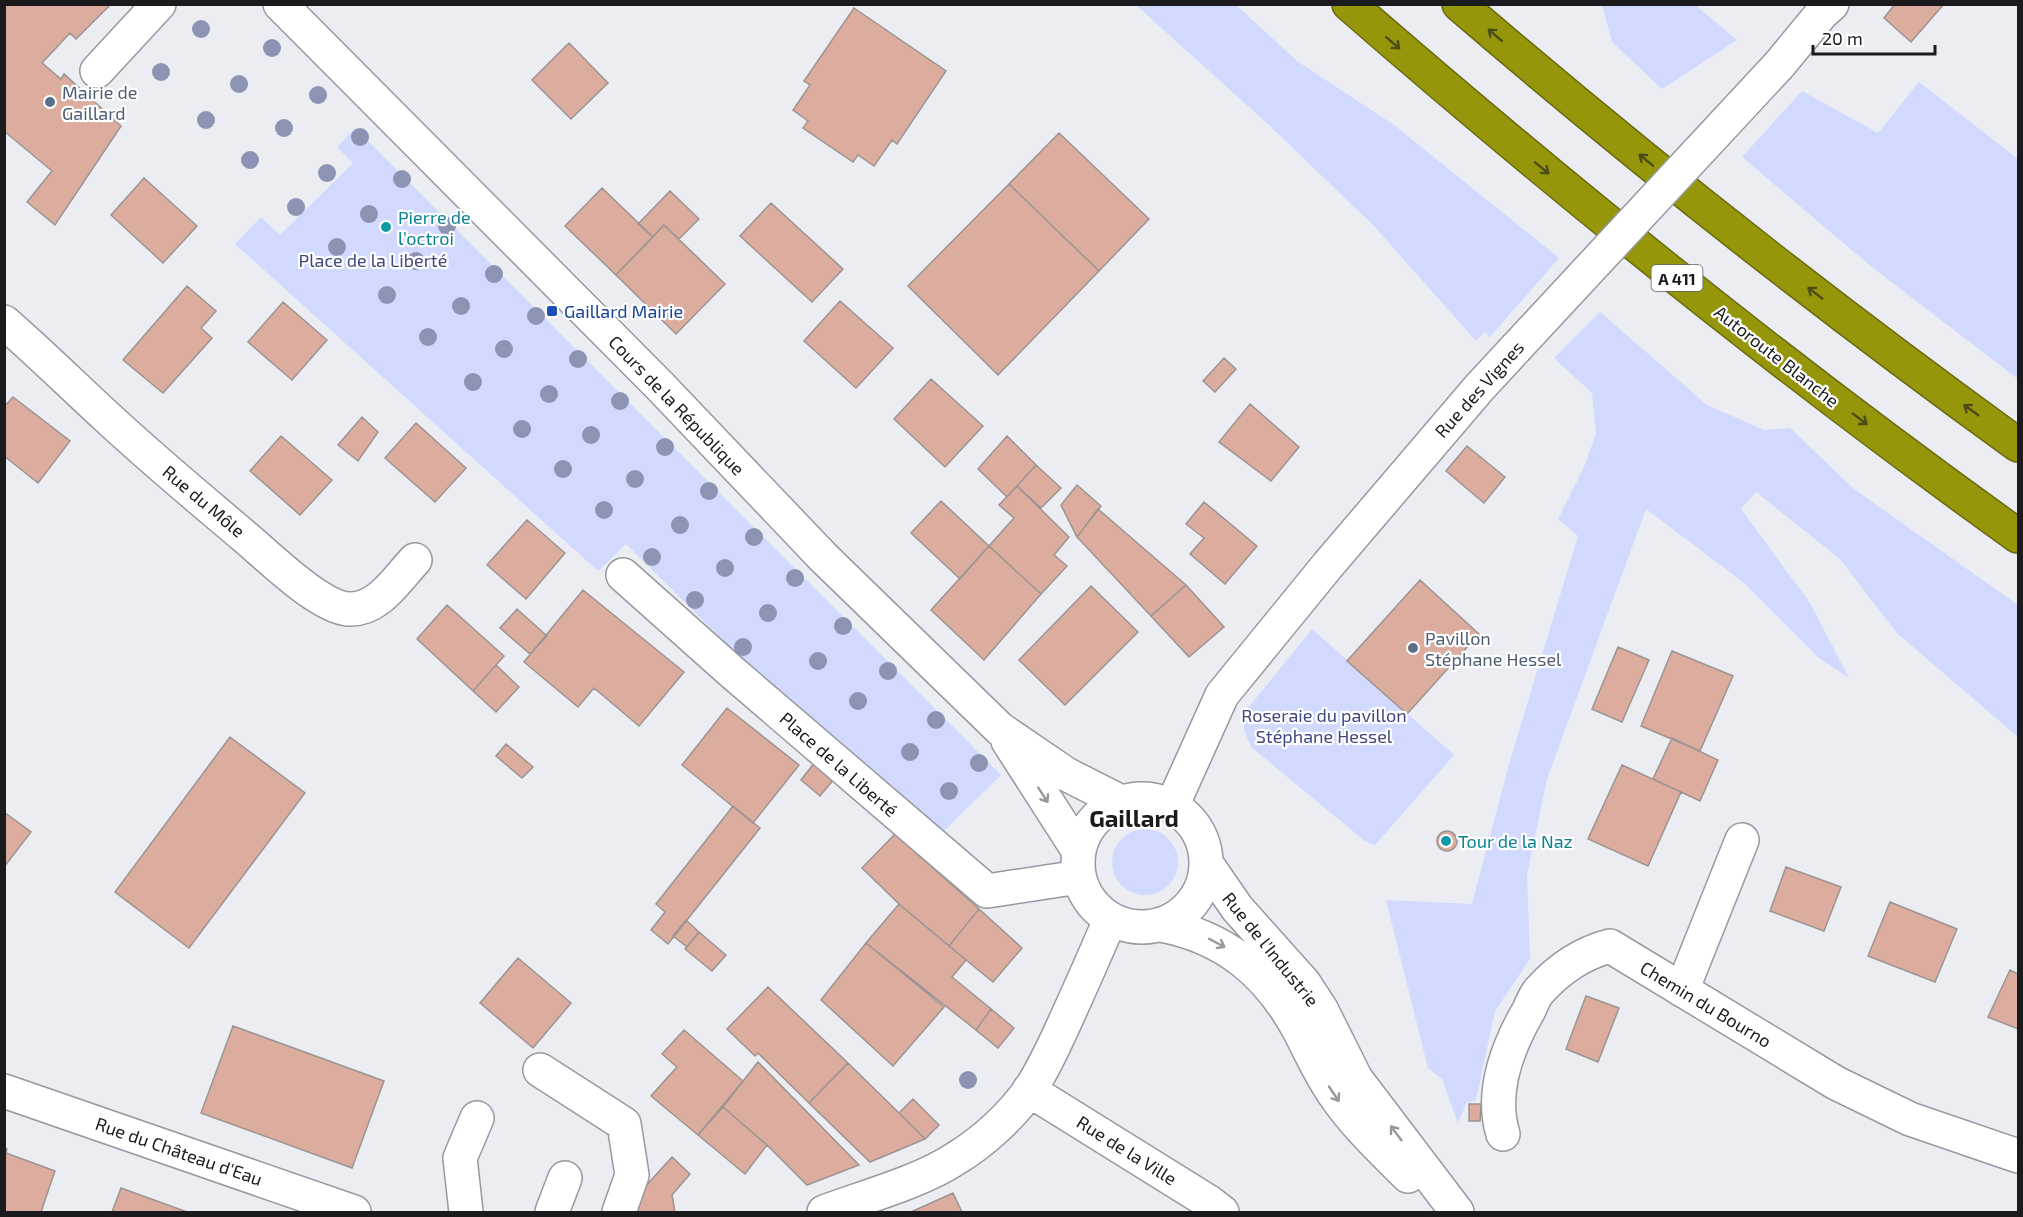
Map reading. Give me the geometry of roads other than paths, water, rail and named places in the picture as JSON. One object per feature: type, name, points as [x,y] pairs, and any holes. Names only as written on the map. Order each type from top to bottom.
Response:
[{"type":"highway","name":"Autoroute Blanche","points":[[1349,4],[1475,114],[1686,286],[1828,395],[2019,536]]},
{"type":"highway","points":[[1459,4],[1615,135],[1760,251],[2019,445]]},
{"type":"street","points":[[97,71],[159,4]]},
{"type":"street","name":"Cours de la République","points":[[280,4],[659,385],[823,557],[1000,729],[1073,779],[1121,802]]},
{"type":"street","name":"Rue des Vignes","points":[[1172,806],[1222,695],[1328,565],[1479,388],[1779,65],[1832,4]]},
{"type":"street","name":"Rue du Môle","points":[[4,322],[141,448],[280,566],[328,603],[347,609],[357,609],[372,603],[380,598],[415,560]]},
{"type":"street","name":"Place de la Liberté","points":[[623,575],[733,673],[987,891],[1079,864]]},
{"type":"street","name":"Cours de la République","points":[[1000,729],[1079,864]]},
{"type":"street","points":[[1147,799],[1172,806],[1183,814],[1200,836],[1205,849],[1205,877],[1194,902],[1179,915],[1161,925],[1136,928],[1110,920],[1093,906],[1082,888],[1079,864],[1090,825],[1109,808],[1121,802],[1147,799]]},
{"type":"street","points":[[1682,990],[1742,840]]},
{"type":"street","name":"Rue de l'Industrie","points":[[1206,863],[1237,908],[1304,983],[1321,1010],[1356,1079],[1457,1212]]},
{"type":"street","points":[[824,1212],[921,1176],[954,1160],[982,1140],[1010,1113],[1029,1090],[1054,1045],[1110,920]]},
{"type":"street","name":"Rue de l'Industrie","points":[[1161,925],[1195,933],[1219,944],[1232,951],[1259,975],[1290,1015],[1325,1080],[1347,1112],[1365,1133],[1445,1212]]},
{"type":"street","name":"Chemin du Bourno","points":[[1503,1134],[1498,1118],[1507,1054],[1539,991],[1558,973],[1590,951],[1610,946],[1836,1083],[1874,1103],[1920,1123],[2019,1156]]},
{"type":"street","points":[[540,1070],[624,1124],[632,1175],[619,1212]]},
{"type":"street","name":"Rue de la Ville","points":[[1029,1090],[1222,1212]]},
{"type":"street","name":"Rue du Château d'Eau","points":[[4,1091],[354,1212]]},
{"type":"street","points":[[466,1212],[460,1158],[477,1118]]},
{"type":"street","points":[[552,1212],[566,1178]]},
{"type":"place","name":"Mairie de Gaillard","points":[[50,102]]},
{"type":"place","name":"Pierre de l’octroi","points":[[386,227]]},
{"type":"place","name":"Gaillard Mairie","points":[[552,311]]},
{"type":"place","name":"Pavillon Stéphane Hessel","points":[[1413,648]]},
{"type":"place","name":"Tour de la Naz","points":[[1446,841]]},
{"type":"district","name":"Gaillard","points":[[1134,817]]},
{"type":"park label","name":"Roseraie du pavillon Stéphane Hessel","points":[[1324,725]]}]
